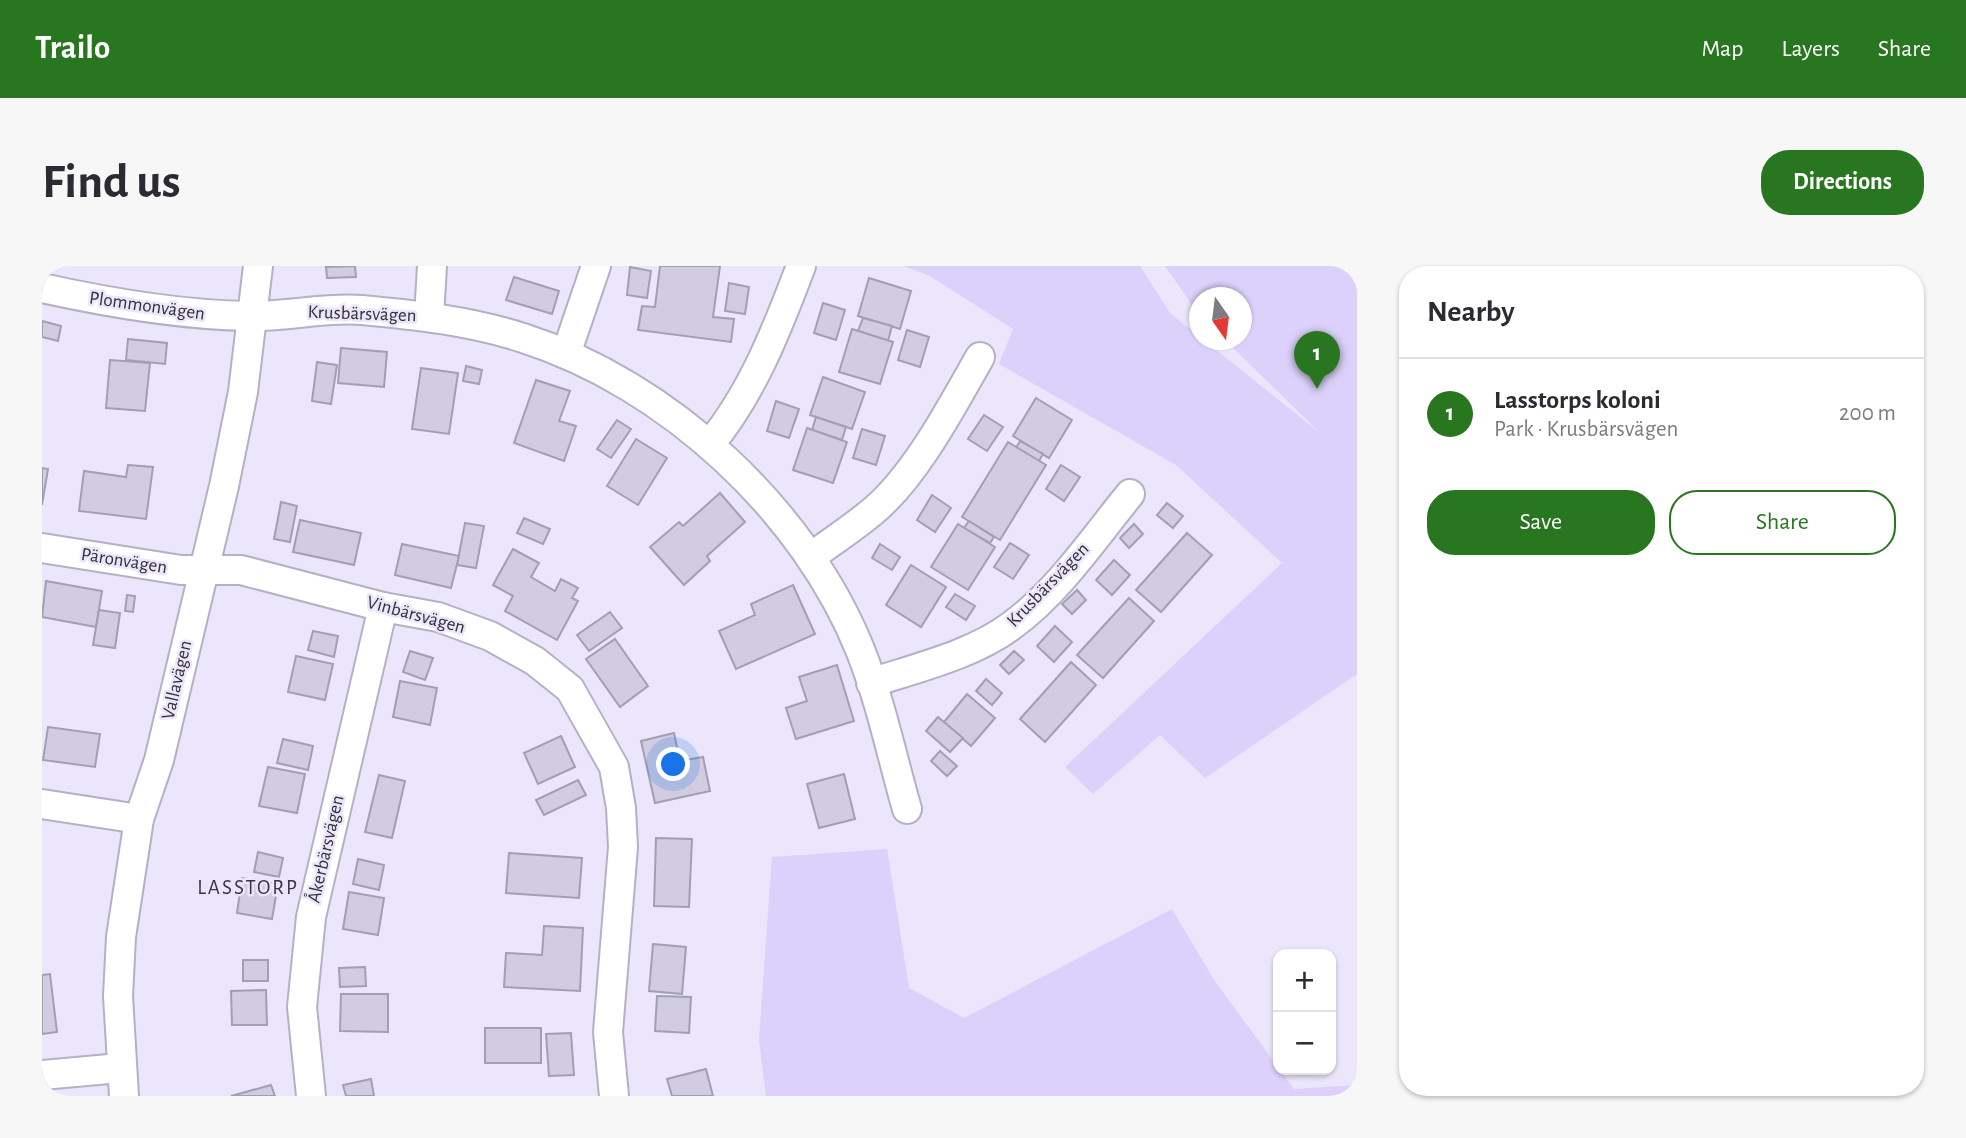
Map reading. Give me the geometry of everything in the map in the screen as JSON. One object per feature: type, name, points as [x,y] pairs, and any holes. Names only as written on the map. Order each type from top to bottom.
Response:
[{"type":"street","name":"Vallavägen","points":[[124,1096],[120,1068],[121,937],[139,819],[159,760],[205,570],[243,392],[258,266]]},
{"type":"street","name":"Krusbärsvägen","points":[[429,317],[432,266]]},
{"type":"street","points":[[566,354],[596,266]]},
{"type":"street","points":[[710,444],[729,422],[745,395],[801,266]]},
{"type":"street","name":"Plommonvägen","points":[[42,288],[105,302],[217,315],[254,316]]},
{"type":"street","name":"Krusbärsvägen","points":[[254,316],[358,310],[429,317],[523,337],[566,354],[637,393],[710,444],[738,470],[811,557],[860,651],[907,809]]},
{"type":"street","points":[[811,557],[873,512],[898,485],[945,418],[980,357]]},
{"type":"street","name":"Krusbärsvägen","points":[[871,682],[937,661],[1011,626],[1062,576],[1130,494]]},
{"type":"street","name":"Päronvägen","points":[[42,548],[205,570]]},
{"type":"street","name":"Vinbärsvägen","points":[[205,570],[241,570],[383,607],[438,617],[490,636],[535,661],[570,689],[614,766],[623,847],[608,1032],[614,1096]]},
{"type":"street","name":"Åkerbärsvägen","points":[[311,1096],[302,1007],[311,917],[383,607]]},
{"type":"street","points":[[42,804],[139,819]]},
{"type":"street","points":[[42,1075],[120,1068]]},
{"type":"shaded area","points":[[904,266],[1140,266],[1170,313],[1189,328],[1189,350],[1216,350],[1320,433],[1235,350],[1252,350],[1252,287],[1189,287],[1189,301],[1165,266],[1357,266],[1357,674],[1205,778],[1160,735],[1093,794],[1065,767],[1282,563],[1176,465],[999,364],[1013,329],[930,276]]},
{"type":"shaded area","points":[[887,849],[909,988],[964,1018],[1172,909],[1214,980],[1273,1060],[1273,1075],[1284,1075],[1294,1089],[1357,1085],[1357,1096],[766,1096],[759,1040],[772,857]]},
{"type":"building","points":[[355,266],[356,277],[327,278],[326,267]]},
{"type":"building","points":[[660,266],[720,266],[713,317],[734,319],[731,342],[638,330],[642,306],[655,307]]},
{"type":"building","points":[[630,267],[651,271],[647,298],[627,295]]},
{"type":"building","points":[[514,277],[559,291],[552,314],[506,300]]},
{"type":"building","points":[[869,278],[911,291],[900,329],[858,316]]},
{"type":"building","points":[[729,283],[749,287],[745,314],[725,311]]},
{"type":"building","points":[[823,303],[845,310],[836,340],[814,333]]},
{"type":"building","points":[[863,318],[892,326],[888,341],[858,331]]},
{"type":"building","points":[[42,321],[61,326],[58,341],[42,337]]},
{"type":"building","points":[[852,329],[893,342],[880,384],[839,372]]},
{"type":"building","points":[[907,330],[929,337],[920,367],[898,360]]},
{"type":"building","points":[[128,339],[167,343],[165,364],[126,360]]},
{"type":"building","points":[[341,348],[387,352],[384,387],[338,383]]},
{"type":"building","points":[[110,360],[150,363],[145,411],[106,408]]},
{"type":"building","points":[[317,362],[337,365],[331,404],[312,401]]},
{"type":"building","points":[[466,366],[482,370],[479,384],[463,381]]},
{"type":"building","points":[[421,368],[458,373],[449,434],[412,429]]},
{"type":"building","points":[[823,377],[865,392],[852,429],[810,415]]},
{"type":"building","points":[[536,380],[570,391],[559,421],[576,426],[564,461],[514,443]]},
{"type":"building","points":[[1036,398],[1072,420],[1049,458],[1013,436]]},
{"type":"building","points":[[776,401],[799,409],[789,438],[767,431]]},
{"type":"building","points":[[984,415],[1003,427],[987,451],[968,439]]},
{"type":"building","points":[[816,417],[846,427],[842,440],[812,430]]},
{"type":"building","points":[[617,420],[631,429],[611,458],[597,449]]},
{"type":"building","points":[[807,428],[847,442],[833,483],[793,470]]},
{"type":"building","points":[[862,429],[885,436],[876,465],[853,458]]},
{"type":"building","points":[[636,439],[667,458],[638,505],[607,486]]},
{"type":"building","points":[[1020,441],[1043,454],[1039,461],[1016,448]]},
{"type":"building","points":[[1008,442],[1046,465],[1000,540],[962,517]]},
{"type":"building","points":[[128,465],[153,467],[146,519],[79,511],[84,471],[126,477]]},
{"type":"building","points":[[1061,465],[1080,477],[1064,501],[1046,489]]},
{"type":"building","points":[[42,468],[48,469],[42,505]]},
{"type":"building","points":[[720,493],[745,522],[707,556],[710,561],[684,585],[650,547],[679,522],[683,526]]},
{"type":"building","points":[[932,495],[951,508],[935,532],[917,520]]},
{"type":"building","points":[[281,502],[297,506],[290,542],[274,539]]},
{"type":"building","points":[[1167,503],[1183,516],[1173,528],[1157,515]]},
{"type":"building","points":[[524,518],[550,529],[543,544],[517,533]]},
{"type":"building","points":[[300,520],[361,533],[354,565],[293,552]]},
{"type":"building","points":[[969,521],[994,537],[990,543],[964,528]]},
{"type":"building","points":[[465,523],[484,526],[476,568],[457,565]]},
{"type":"building","points":[[958,524],[995,547],[968,590],[931,567]]},
{"type":"building","points":[[1134,524],[1143,534],[1129,548],[1120,538]]},
{"type":"building","points":[[1187,533],[1212,555],[1161,612],[1136,590]]},
{"type":"building","points":[[1010,543],[1029,555],[1013,579],[994,567]]},
{"type":"building","points":[[402,544],[459,556],[451,588],[395,575]]},
{"type":"building","points":[[880,544],[900,557],[892,570],[872,558]]},
{"type":"building","points":[[513,549],[539,563],[531,577],[555,591],[561,579],[578,588],[572,598],[578,601],[557,640],[505,611],[513,596],[493,585]]},
{"type":"building","points":[[1114,560],[1130,575],[1112,595],[1096,580]]},
{"type":"building","points":[[911,565],[946,587],[921,627],[886,605]]},
{"type":"building","points":[[46,581],[102,591],[96,627],[42,617]]},
{"type":"building","points":[[793,585],[815,634],[736,669],[719,631],[755,615],[751,604]]},
{"type":"building","points":[[1077,590],[1086,600],[1072,614],[1062,604]]},
{"type":"building","points":[[955,594],[975,606],[966,620],[946,607]]},
{"type":"building","points":[[127,595],[135,596],[133,612],[125,611]]},
{"type":"building","points":[[1129,598],[1154,621],[1103,678],[1077,655]]},
{"type":"building","points":[[99,610],[120,613],[115,648],[93,645]]},
{"type":"building","points":[[610,612],[622,628],[589,651],[577,635]]},
{"type":"building","points":[[1055,626],[1072,642],[1054,662],[1037,646]]},
{"type":"building","points":[[313,631],[338,636],[334,657],[308,650]]},
{"type":"building","points":[[615,639],[648,686],[620,707],[586,659]]},
{"type":"building","points":[[410,651],[433,658],[425,680],[403,672]]},
{"type":"building","points":[[1014,651],[1024,660],[1009,674],[1000,665]]},
{"type":"building","points":[[296,656],[333,664],[325,700],[288,692]]},
{"type":"building","points":[[1071,662],[1096,685],[1045,742],[1020,719]]},
{"type":"building","points":[[837,665],[854,721],[796,739],[786,708],[807,701],[799,677]]},
{"type":"building","points":[[986,679],[1002,693],[992,705],[976,691]]},
{"type":"building","points":[[400,681],[437,688],[430,725],[393,717]]},
{"type":"building","points":[[967,694],[995,718],[971,746],[944,722]]},
{"type":"building","points":[[938,717],[963,738],[950,752],[926,731]]},
{"type":"building","points":[[48,727],[100,734],[95,767],[43,760]]},
{"type":"building","points":[[674,733],[680,761],[703,757],[710,791],[655,803],[641,741]]},
{"type":"building","points":[[561,736],[575,767],[538,784],[524,753]]},
{"type":"building","points":[[283,739],[313,746],[308,770],[277,763]]},
{"type":"building","points":[[940,751],[957,766],[947,776],[931,761]]},
{"type":"building","points":[[268,767],[305,774],[297,813],[259,806]]},
{"type":"building","points":[[844,774],[855,819],[819,828],[807,784]]},
{"type":"building","points":[[379,775],[405,781],[392,838],[365,832]]},
{"type":"building","points":[[578,780],[586,795],[544,815],[536,800]]},
{"type":"building","points":[[656,838],[692,839],[689,907],[654,906]]},
{"type":"building","points":[[258,852],[283,858],[279,877],[254,872]]},
{"type":"building","points":[[509,853],[582,858],[579,898],[506,893]]},
{"type":"building","points":[[358,859],[384,865],[379,890],[353,884]]},
{"type":"building","points":[[242,878],[278,884],[272,919],[237,913]]},
{"type":"building","points":[[349,892],[384,898],[378,935],[343,929]]},
{"type":"building","points":[[544,926],[583,928],[580,991],[504,987],[506,953],[542,955]]},
{"type":"building","points":[[653,944],[686,947],[682,994],[649,991]]},
{"type":"building","points":[[243,960],[268,960],[268,981],[243,981]]},
{"type":"building","points":[[365,967],[366,986],[340,987],[339,968]]},
{"type":"building","points":[[50,974],[57,1032],[42,1034],[42,975]]},
{"type":"building","points":[[266,990],[267,1025],[232,1025],[231,991]]},
{"type":"building","points":[[341,994],[388,994],[388,1032],[340,1031]]},
{"type":"building","points":[[657,996],[691,997],[689,1033],[655,1031]]},
{"type":"building","points":[[485,1028],[541,1028],[541,1063],[485,1063]]},
{"type":"building","points":[[571,1033],[574,1075],[549,1076],[546,1034]]},
{"type":"building","points":[[706,1069],[713,1096],[672,1096],[667,1079]]},
{"type":"building","points":[[371,1079],[374,1096],[346,1096],[343,1085]]},
{"type":"building","points":[[271,1085],[275,1096],[231,1096]]},
{"type":"place","name":"Lasstorps koloni","points":[[1317,389]]},
{"type":"district","name":"LASSTORP","points":[[248,887]]}]
